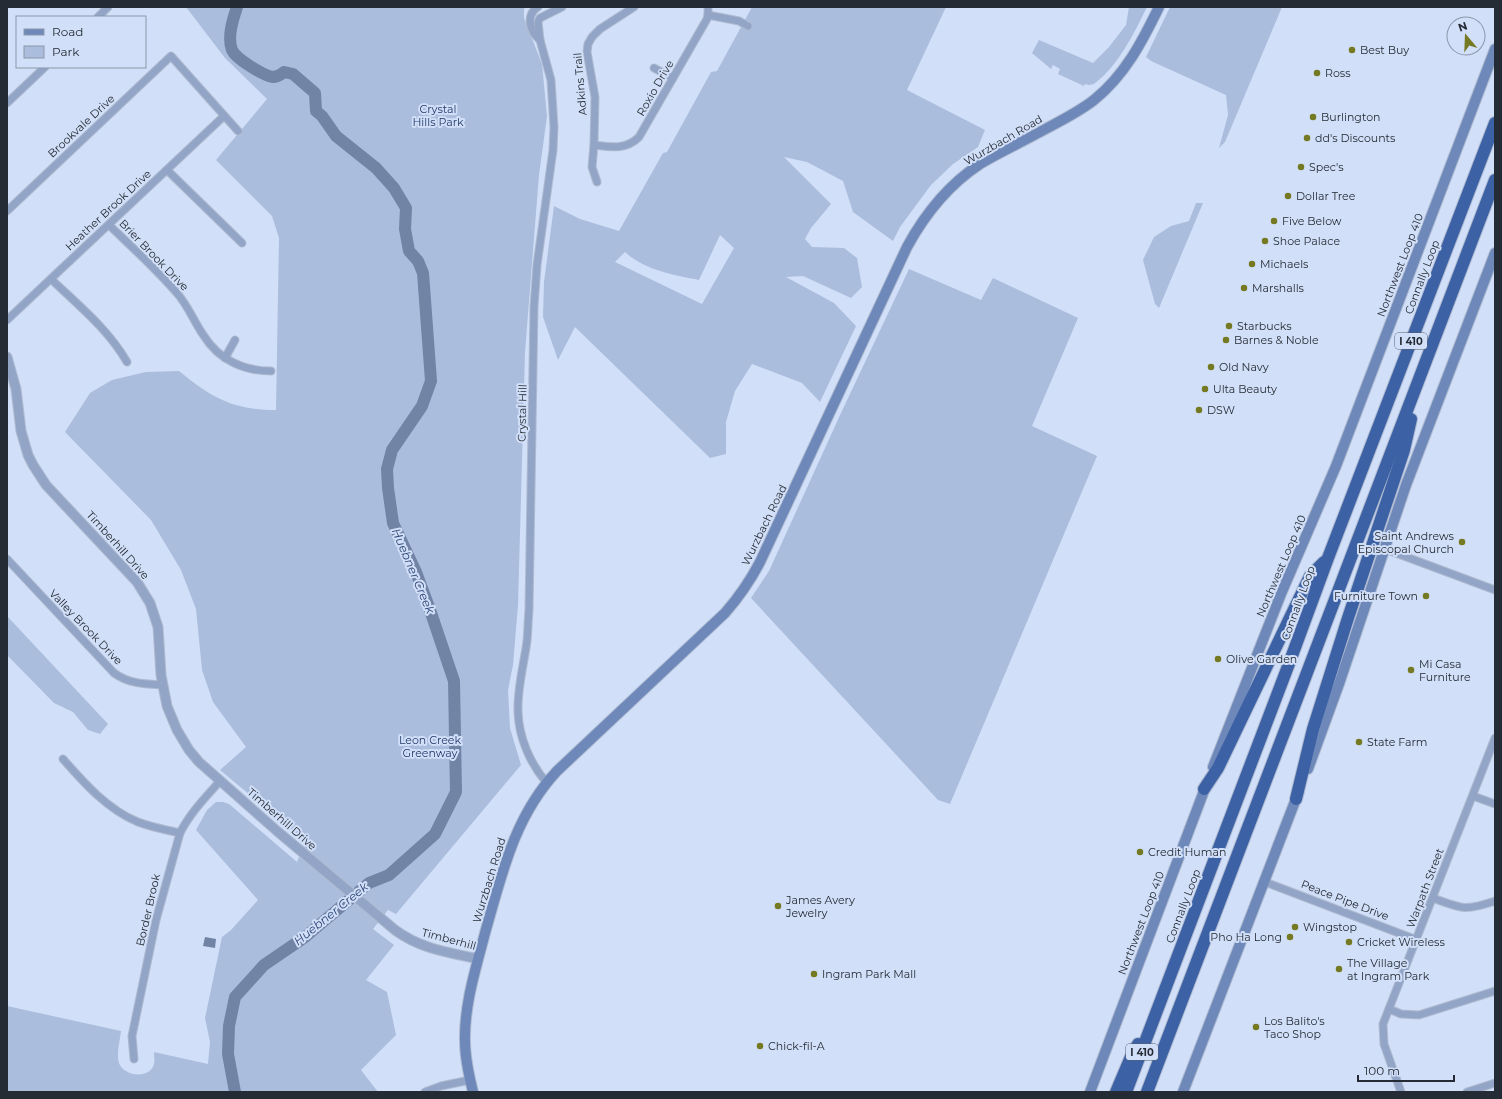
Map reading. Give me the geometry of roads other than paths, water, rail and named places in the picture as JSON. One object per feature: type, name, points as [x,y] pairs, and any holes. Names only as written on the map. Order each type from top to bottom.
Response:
[{"type":"highway","name":"Connally Loop","points":[[1126,1092],[1328,558],[1495,123]]},
{"type":"highway","name":"I 410","points":[[1147,1092],[1495,180]]},
{"type":"highway","points":[[1296,799],[1313,729],[1404,450],[1420,379]]},
{"type":"highway","points":[[1204,789],[1218,768],[1310,576],[1328,558]]},
{"type":"highway","points":[[1116,1092],[1130,1059],[1157,1011]]},
{"type":"main road","name":"Wurzbach Road","points":[[473,1092],[466,1054],[465,1035],[469,997],[506,858],[515,835],[531,805],[546,782],[579,749],[710,627],[737,599],[750,581],[907,247],[918,227],[930,210],[948,190],[980,164],[1075,113],[1094,100],[1110,85],[1127,65],[1143,41],[1160,7]]},
{"type":"main road","name":"Northwest Loop 410","points":[[1090,1092],[1204,789],[1279,600],[1336,466],[1495,49]]},
{"type":"main road","points":[[1183,1092],[1265,882],[1339,684],[1406,485],[1495,252]]},
{"type":"street","points":[[99,16],[108,7]]},
{"type":"street","name":"Crystal Hill","points":[[537,7],[531,14],[530,24],[536,37],[540,40]]},
{"type":"street","name":"Crystal Hill","points":[[546,782],[537,772],[525,748],[519,724],[518,712],[520,684],[527,641],[529,610],[536,272],[553,150],[554,127],[551,80],[540,40],[538,22],[540,18],[562,7]]},
{"type":"street","name":"Adkins Trail","points":[[597,182],[592,167],[595,97],[587,52],[588,44],[592,37],[600,29],[634,7]]},
{"type":"street","name":"Roxio Drive","points":[[594,145],[617,148],[633,143],[639,138],[708,15],[708,7]]},
{"type":"street","points":[[708,15],[739,21],[748,26]]},
{"type":"street","name":"Brookvale Drive","points":[[7,211],[171,56],[224,116]]},
{"type":"street","points":[[7,103],[44,68]]},
{"type":"street","points":[[654,68],[673,78]]},
{"type":"street","points":[[224,116],[238,131]]},
{"type":"street","name":"Heather Brook Drive","points":[[7,320],[224,116]]},
{"type":"street","points":[[167,170],[242,243]]},
{"type":"street","name":"Brier Brook Drive","points":[[109,224],[178,294],[208,342],[225,358],[246,368],[271,371]]},
{"type":"street","points":[[51,279],[104,330],[127,362]]},
{"type":"street","points":[[225,358],[235,340]]},
{"type":"street","name":"Timberhill Drive","points":[[7,357],[16,389],[21,431],[26,450],[33,465],[46,485],[137,582],[150,604],[158,627],[163,685],[167,706],[177,730],[189,750],[199,762],[220,781],[375,914]]},
{"type":"street","points":[[1385,549],[1495,590]]},
{"type":"street","name":"Valley Brook Drive","points":[[7,559],[114,673],[124,680],[143,684],[163,685]]},
{"type":"street","name":"Warpath Street","points":[[1401,1092],[1383,1039],[1384,1024],[1495,738]]},
{"type":"street","points":[[63,759],[78,776],[116,810],[138,822],[180,833]]},
{"type":"street","name":"Border Brook","points":[[134,1059],[132,1036],[156,920],[180,833],[196,807],[220,781]]},
{"type":"street","points":[[1472,796],[1495,804]]},
{"type":"street","name":"Peace Pipe Drive","points":[[1265,882],[1417,940]]},
{"type":"street","points":[[1433,898],[1462,908],[1476,907],[1495,901]]},
{"type":"street","name":"Timberhill","points":[[375,914],[395,930],[415,943],[478,959]]},
{"type":"street","points":[[1389,1010],[1410,1016],[1419,1015],[1495,991]]},
{"type":"street","points":[[425,1092],[441,1086],[470,1080]]},
{"type":"street","points":[[1467,1092],[1495,1083]]},
{"type":"waterway","name":"Huebner Creek","points":[[235,1092],[228,1054],[229,1026],[235,997],[264,965],[305,937],[369,883],[389,875],[435,834],[456,792],[454,681],[416,572],[393,523],[388,488],[387,469],[392,450],[422,406],[431,381],[423,273],[418,261],[409,251],[405,229],[406,208],[394,188],[376,168],[336,136],[322,116],[316,111],[315,93],[293,74],[284,72],[276,77],[263,74],[235,54],[232,50],[230,34],[237,7]]},
{"type":"place","name":"Best Buy","points":[[1352,50]]},
{"type":"place","name":"Ross","points":[[1317,73]]},
{"type":"place","name":"Burlington","points":[[1313,117]]},
{"type":"place","name":"dd's Discounts","points":[[1307,138]]},
{"type":"place","name":"Spec's","points":[[1301,167]]},
{"type":"place","name":"Dollar Tree","points":[[1288,196]]},
{"type":"place","name":"Five Below","points":[[1274,221]]},
{"type":"place","name":"Shoe Palace","points":[[1265,241]]},
{"type":"place","name":"Michaels","points":[[1252,264]]},
{"type":"place","name":"Marshalls","points":[[1244,288]]},
{"type":"place","name":"Starbucks","points":[[1229,326]]},
{"type":"place","name":"Barnes & Noble","points":[[1226,340]]},
{"type":"place","name":"Old Navy","points":[[1211,367]]},
{"type":"place","name":"Ulta Beauty","points":[[1205,389]]},
{"type":"place","name":"DSW","points":[[1199,410]]},
{"type":"place","name":"Saint Andrews Episcopal Church","points":[[1462,542]]},
{"type":"place","name":"Furniture Town","points":[[1426,596]]},
{"type":"place","name":"Olive Garden","points":[[1218,659]]},
{"type":"place","name":"Mi Casa Furniture","points":[[1411,670]]},
{"type":"place","name":"State Farm","points":[[1359,742]]},
{"type":"place","name":"Credit Human","points":[[1140,852]]},
{"type":"place","name":"James Avery Jewelry","points":[[778,906]]},
{"type":"place","name":"Wingstop","points":[[1295,927]]},
{"type":"place","name":"Pho Ha Long","points":[[1290,937]]},
{"type":"place","name":"Cricket Wireless","points":[[1349,942]]},
{"type":"place","name":"The Village at Ingram Park","points":[[1339,969]]},
{"type":"place","name":"Ingram Park Mall","points":[[814,974]]},
{"type":"place","name":"Los Balito's Taco Shop","points":[[1256,1027]]},
{"type":"place","name":"Chick-fil-A","points":[[760,1046]]},
{"type":"park label","name":"Crystal Hills Park","points":[[438,115]]},
{"type":"park label","name":"Leon Creek Greenway","points":[[430,746]]}]
